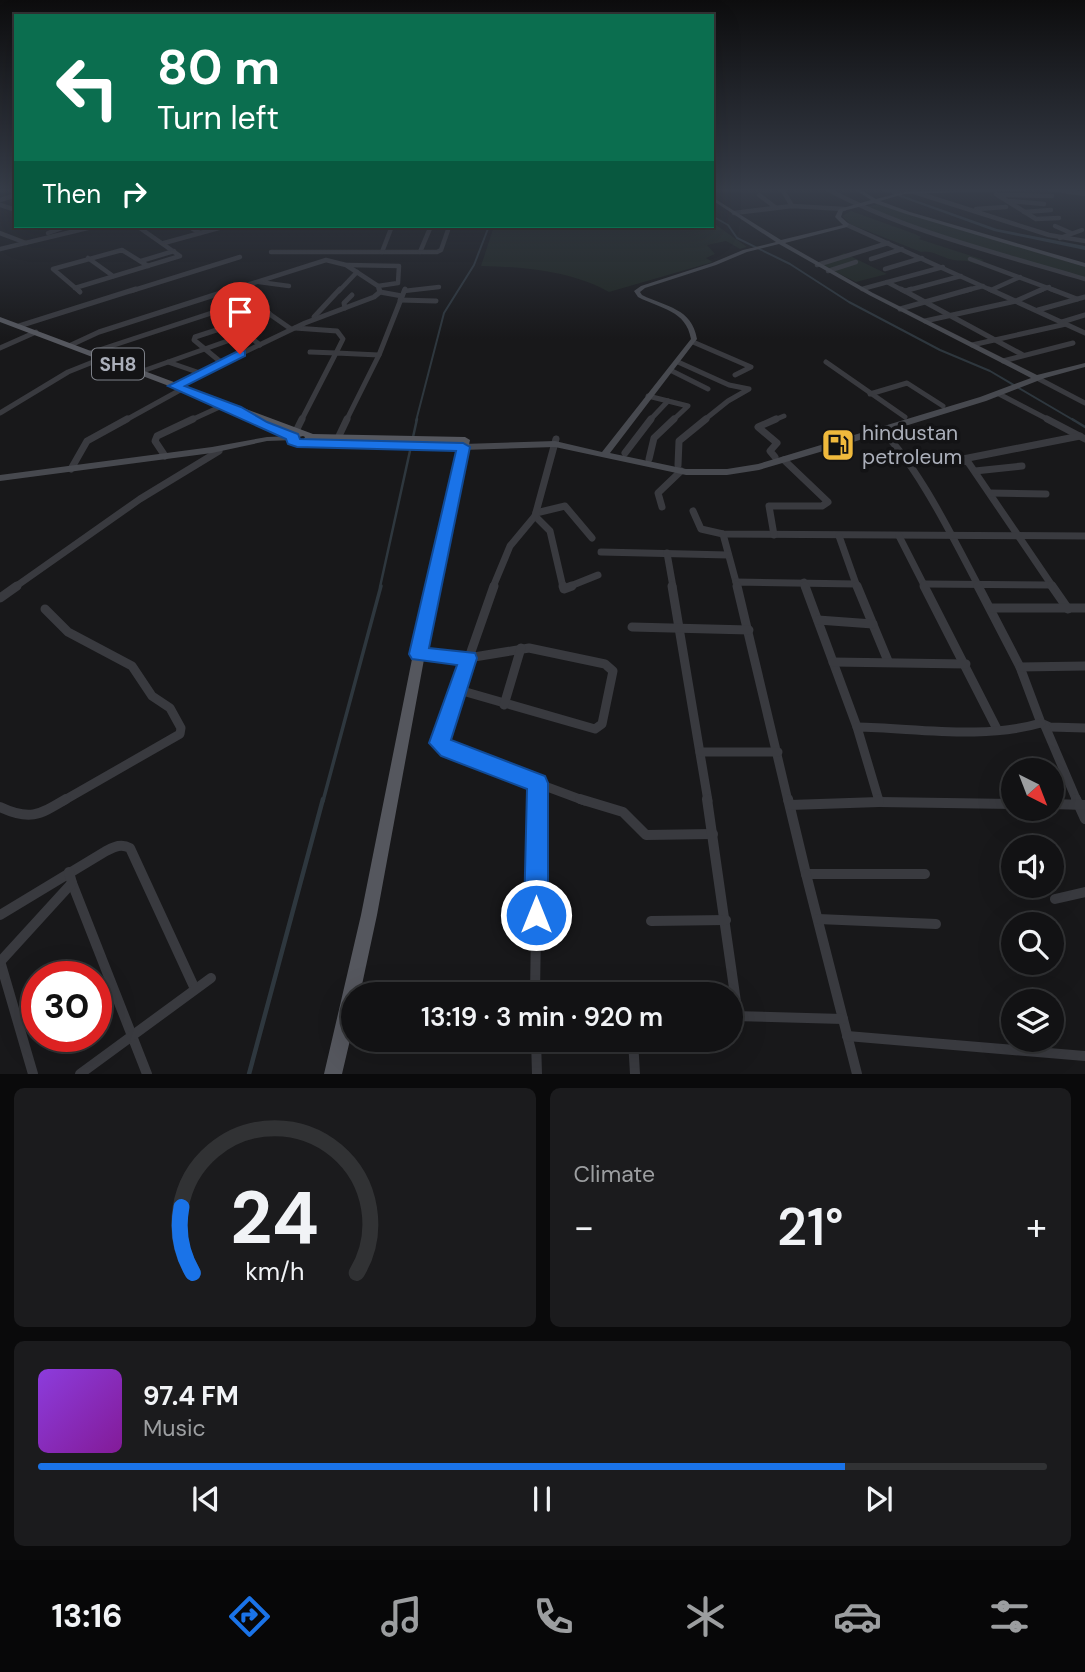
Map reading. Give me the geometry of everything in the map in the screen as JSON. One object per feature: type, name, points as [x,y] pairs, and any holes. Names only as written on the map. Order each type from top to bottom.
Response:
[{"type":"main road","name":"SH8","points":[[0,319],[237,410],[262,425],[299,437]]},
{"type":"main road","points":[[299,437],[391,443]]},
{"type":"main road","points":[[299,437],[464,444],[419,654],[369,915],[333,1073]]},
{"type":"street","points":[[11,239],[25,243],[35,239]]},
{"type":"street","points":[[35,241],[40,239]]},
{"type":"street","points":[[0,249],[43,239]]},
{"type":"street","points":[[75,288],[180,256],[157,239]]},
{"type":"street","points":[[163,243],[177,239]]},
{"type":"street","points":[[382,251],[387,239]]},
{"type":"street","points":[[421,252],[426,239]]},
{"type":"street","points":[[271,252],[421,252],[441,250],[445,239]]},
{"type":"street","points":[[770,239],[1003,361],[1029,379],[1085,403]]},
{"type":"street","points":[[607,452],[693,342],[691,323],[682,315],[645,299],[637,291],[649,284],[751,250],[795,239]]},
{"type":"street","points":[[880,239],[1085,333]]},
{"type":"street","points":[[952,239],[1085,279]]},
{"type":"street","points":[[1000,239],[1085,265]]},
{"type":"street","points":[[817,265],[889,243]]},
{"type":"street","points":[[872,259],[902,249]]},
{"type":"street","points":[[80,292],[53,269],[122,250],[148,266]]},
{"type":"street","points":[[141,261],[174,251]]},
{"type":"street","points":[[19,326],[240,257]]},
{"type":"street","points":[[88,258],[113,276]]},
{"type":"street","points":[[885,269],[923,258]]},
{"type":"street","points":[[970,259],[1077,299]]},
{"type":"street","points":[[71,345],[99,332],[326,260],[346,265],[399,266],[397,284],[379,289],[374,297],[293,328],[200,373],[87,441],[71,469]]},
{"type":"street","points":[[828,271],[856,262]]},
{"type":"street","points":[[346,265],[379,289],[401,298],[436,301]]},
{"type":"street","points":[[862,289],[944,267]]},
{"type":"street","points":[[310,321],[357,272]]},
{"type":"street","points":[[905,291],[962,276]]},
{"type":"street","points":[[991,290],[1021,276]]},
{"type":"street","points":[[257,282],[289,286]]},
{"type":"street","points":[[887,282],[1023,355]]},
{"type":"street","points":[[900,309],[984,286]]},
{"type":"street","points":[[338,438],[379,355],[405,289],[439,287]]},
{"type":"street","points":[[925,321],[1016,301],[1049,287]]},
{"type":"street","points":[[0,478],[299,437],[343,339],[337,331],[293,328],[234,290]]},
{"type":"street","points":[[345,308],[344,303],[352,295]]},
{"type":"street","points":[[1037,310],[1085,297]]},
{"type":"street","points":[[90,353],[251,300]]},
{"type":"street","points":[[222,363],[194,340],[195,337],[268,313]]},
{"type":"street","points":[[972,345],[1064,323],[1085,315]]},
{"type":"street","points":[[234,324],[260,345]]},
{"type":"street","points":[[0,348],[36,332]]},
{"type":"street","points":[[140,372],[247,334]]},
{"type":"street","points":[[693,342],[751,367],[735,375]]},
{"type":"street","points":[[1003,361],[1073,343]]},
{"type":"street","points":[[310,352],[379,355]]},
{"type":"street","points":[[0,413],[68,372],[103,358]]},
{"type":"street","points":[[167,362],[200,373]]},
{"type":"street","points":[[662,507],[658,493],[679,468],[679,441],[729,401],[749,389],[746,386],[729,385],[678,362]]},
{"type":"street","points":[[826,362],[905,417]]},
{"type":"street","points":[[464,444],[556,441],[679,468],[727,472],[780,459],[1085,363]]},
{"type":"street","points":[[670,370],[708,388]]},
{"type":"street","points":[[870,394],[909,384],[943,407]]},
{"type":"street","points":[[880,428],[905,417],[1004,390],[1082,438]]},
{"type":"street","points":[[648,397],[688,406],[654,438],[649,459]]},
{"type":"street","points":[[625,453],[639,432],[668,401]]},
{"type":"street","points":[[165,456],[155,441],[158,436],[224,405]]},
{"type":"street","points":[[774,535],[769,506],[822,506],[828,502],[770,449],[777,443],[758,427],[784,416]]},
{"type":"street","points":[[880,428],[906,463],[979,584],[1082,805],[1085,820]]},
{"type":"street","points":[[906,463],[960,459],[1082,438]]},
{"type":"street","points":[[556,441],[536,514],[510,547],[502,562],[439,743],[448,750],[596,804],[620,810],[633,820],[638,831],[646,835],[713,834]]},
{"type":"street","points":[[0,597],[140,499],[216,450]]},
{"type":"street","points":[[607,452],[625,453],[679,468]]},
{"type":"street","points":[[960,459],[968,462],[975,471],[1068,609]]},
{"type":"street","points":[[975,471],[1022,466]]},
{"type":"street","points":[[990,493],[1046,494]]},
{"type":"street","points":[[536,514],[565,506],[592,538]]},
{"type":"street","points":[[693,512],[701,528],[723,534],[1085,536]]},
{"type":"street","points":[[536,514],[554,535],[562,588],[568,590],[597,575]]},
{"type":"street","points":[[723,534],[857,1073]]},
{"type":"street","points":[[839,536],[888,661]]},
{"type":"street","points":[[899,536],[998,729]]},
{"type":"street","points":[[601,552],[728,555]]},
{"type":"street","points":[[667,553],[726,920],[732,982]]},
{"type":"street","points":[[736,582],[856,584]]},
{"type":"street","points":[[804,582],[857,727],[879,802]]},
{"type":"street","points":[[924,584],[1052,585]]},
{"type":"street","points":[[991,608],[1085,608]]},
{"type":"street","points":[[0,807],[19,816],[40,814],[180,734],[181,729],[170,708],[152,696],[132,666],[68,632],[45,609]]},
{"type":"street","points":[[818,620],[873,624]]},
{"type":"street","points":[[632,627],[749,630]]},
{"type":"street","points":[[419,654],[468,658],[521,648],[553,651],[608,665],[613,675],[602,724],[598,729],[459,690]]},
{"type":"street","points":[[505,705],[521,648]]},
{"type":"street","points":[[833,662],[965,664]]},
{"type":"street","points":[[1020,667],[1085,666]]},
{"type":"street","points":[[857,727],[1085,727]]},
{"type":"street","points":[[700,752],[778,752]]},
{"type":"street","points":[[535,982],[538,783]]},
{"type":"street","points":[[790,805],[879,802],[1001,804]]},
{"type":"street","points":[[1064,804],[1082,805]]},
{"type":"street","points":[[0,915],[70,878],[120,845],[130,848],[195,989]]},
{"type":"street","points":[[806,874],[925,874]]},
{"type":"street","points":[[33,1073],[0,962],[70,878]]},
{"type":"street","points":[[70,878],[147,1073]]},
{"type":"street","points":[[1055,899],[1085,892]]},
{"type":"street","points":[[818,919],[936,924]]},
{"type":"street","points":[[651,921],[726,920]]},
{"type":"street","points":[[80,1073],[211,978]]},
{"type":"street","points":[[743,1016],[843,1019]]},
{"type":"street","points":[[847,1036],[1085,1056]]},
{"type":"street","points":[[536,1052],[537,1073]]},
{"type":"street","points":[[634,1052],[635,1073]]},
{"type":"shaded area","points":[[490,239],[736,239],[747,247],[740,249],[726,241],[707,245],[715,254],[706,258],[713,262],[609,292],[563,275],[481,266]]},
{"type":"shaded area","points":[[888,239],[919,239],[984,260],[976,264],[921,252]]},
{"type":"shaded area","points":[[952,239],[993,239],[1085,267],[1085,279]]},
{"type":"shaded area","points":[[844,253],[887,274],[856,282],[822,265]]},
{"type":"waterway","points":[[416,421],[444,313],[474,265],[484,239]]},
{"type":"waterway","points":[[739,239],[790,264],[849,302],[940,350],[990,371],[1075,421]]},
{"type":"waterway","points":[[1041,239],[1085,248]]},
{"type":"waterway","points":[[380,587],[417,419]]},
{"type":"waterway","points":[[1072,419],[1085,427]]},
{"type":"waterway","points":[[323,801],[381,586]]},
{"type":"waterway","points":[[249,1074],[323,799]]},
{"type":"place","name":"hindustan petroleum","points":[[838,445]]},
{"type":"route","points":[[240,354],[174,386],[237,410],[262,425],[293,436],[293,441],[297,443],[463,447],[419,654],[468,658],[439,743],[448,750],[538,783],[536,915]]}]
